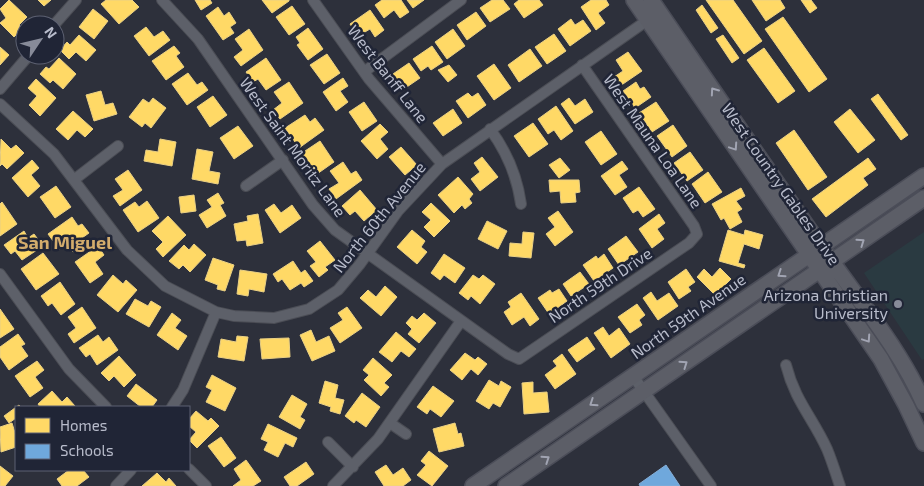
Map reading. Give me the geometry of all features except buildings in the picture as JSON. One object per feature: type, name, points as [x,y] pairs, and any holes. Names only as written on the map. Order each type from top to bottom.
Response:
[{"type":"main road","name":"West Country Gables Drive","points":[[634,0],[652,11],[826,266],[893,379],[924,443]]},
{"type":"main road","name":"North 59th Avenue","points":[[472,486],[924,176]]},
{"type":"main road","points":[[506,486],[924,198]]},
{"type":"main road","name":"West Country Gables Drive","points":[[826,266],[886,336],[906,366],[924,404]]},
{"type":"street","points":[[63,15],[76,0]]},
{"type":"street","name":"West Saint Moritz Lane","points":[[162,0],[198,39],[321,216],[334,230],[508,354],[519,359]]},
{"type":"street","name":"West Banff Lane","points":[[313,0],[364,72],[442,164]]},
{"type":"street","points":[[364,72],[461,0]]},
{"type":"street","name":"North 60th Avenue","points":[[0,104],[54,154],[75,179],[107,226],[146,271],[182,296],[216,312],[234,316],[274,318],[309,308],[338,290],[398,211],[442,164],[582,66],[652,11]]},
{"type":"street","points":[[0,89],[20,65]]},
{"type":"street","name":"West Mauna Loa Lane","points":[[582,66],[694,226],[697,234]]},
{"type":"street","points":[[490,129],[509,159],[515,173],[521,204]]},
{"type":"street","points":[[75,179],[118,146]]},
{"type":"street","points":[[246,186],[283,160]]},
{"type":"street","name":"North 59th Drive","points":[[519,359],[689,243],[697,234]]},
{"type":"street","points":[[0,274],[69,369],[105,406]]},
{"type":"street","points":[[173,406],[183,390],[216,312]]},
{"type":"street","points":[[333,486],[353,467],[390,423],[461,321]]},
{"type":"street","points":[[786,365],[791,383],[802,408],[827,449],[840,486]]},
{"type":"street","points":[[633,376],[711,486]]},
{"type":"street","points":[[390,423],[406,434]]},
{"type":"street","points":[[328,442],[353,467]]},
{"type":"street","points":[[190,470],[206,486]]},
{"type":"street","points":[[116,486],[129,471]]},
{"type":"shaded area","name":"Arizona Christian University","points":[[924,232],[924,359],[922,360],[864,273]]},
{"type":"place","name":"Arizona Christian University","points":[[898,304]]},
{"type":"district","name":"San Miguel","points":[[65,243]]}]
